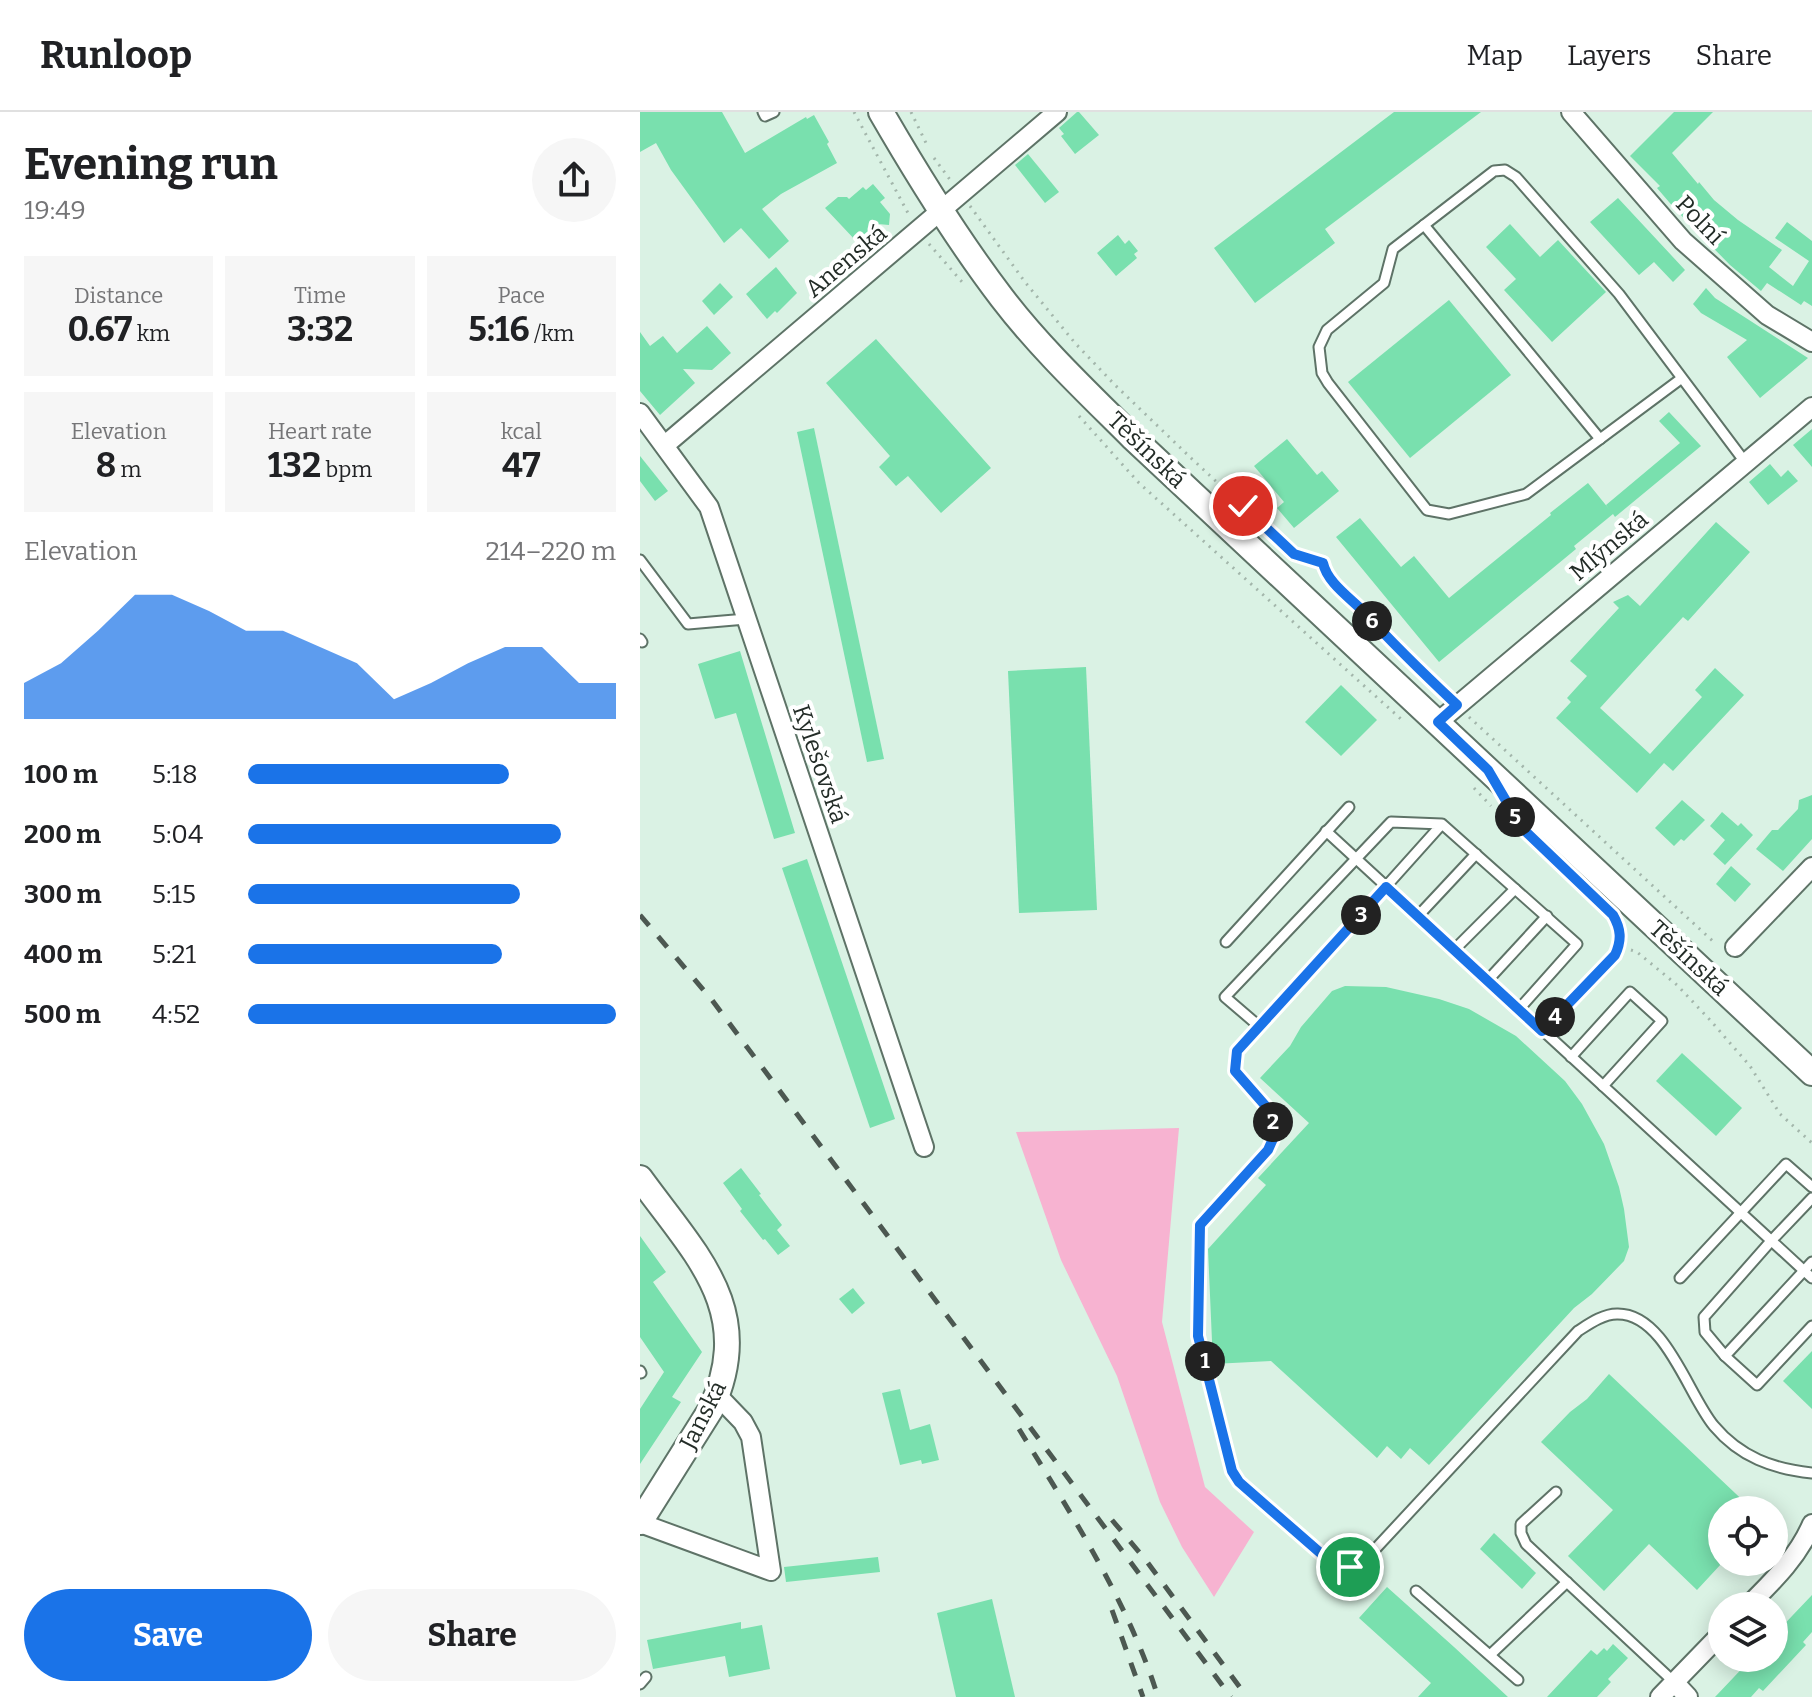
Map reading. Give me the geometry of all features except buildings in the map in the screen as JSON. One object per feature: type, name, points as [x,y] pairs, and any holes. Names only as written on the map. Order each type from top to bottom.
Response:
[{"type":"street","name":"Těšínská","points":[[881,112],[940,210],[1003,299],[1054,358],[1133,438],[1812,1073]]},
{"type":"street","name":"Anenská","points":[[665,445],[1057,112]]},
{"type":"street","name":"Polní","points":[[1571,112],[1683,241],[1767,315],[1812,342]]},
{"type":"street","name":"Mlýnská","points":[[1438,722],[1812,407]]},
{"type":"street","name":"Kylešovská","points":[[640,413],[709,507],[924,1147]]},
{"type":"street","points":[[1727,947],[1812,867]]},
{"type":"street","name":"Janská","points":[[640,1178],[705,1269],[722,1303],[728,1327],[728,1353],[717,1395],[704,1422],[640,1523]]},
{"type":"street","points":[[640,1523],[771,1571],[751,1437],[743,1422],[717,1395]]},
{"type":"street","points":[[1762,1592],[1787,1566],[1812,1524]]},
{"type":"street","points":[[1660,1697],[1708,1647]]},
{"type":"street","points":[[1674,1682],[1688,1697]]},
{"type":"lane","points":[[1682,378],[1526,494],[1449,514],[1427,510],[1328,383],[1322,373],[1319,347],[1327,330],[1384,283],[1393,249],[1494,171],[1505,170],[1516,177],[1619,294],[1682,378],[1745,462]]},
{"type":"lane","points":[[1424,225],[1600,439]]},
{"type":"lane","points":[[640,560],[688,624],[746,619]]},
{"type":"lane","points":[[1488,770],[1522,828],[1613,915],[1621,934],[1615,955],[1542,1031]]},
{"type":"lane","points":[[1226,942],[1349,807]]},
{"type":"lane","points":[[1260,1027],[1225,997],[1391,822],[1442,824],[1577,944],[1519,1009]]},
{"type":"lane","points":[[1442,824],[1237,1051],[1235,1071],[1270,1111],[1276,1132],[1268,1150],[1200,1225],[1198,1336],[1232,1471],[1239,1482],[1333,1564],[1350,1567],[1366,1559],[1578,1331],[1595,1320],[1616,1313],[1637,1318],[1654,1331],[1713,1425],[1727,1439],[1757,1460],[1775,1467],[1812,1473]]},
{"type":"lane","points":[[1326,831],[1808,1274]]},
{"type":"lane","points":[[1418,916],[1476,854]]},
{"type":"lane","points":[[1454,950],[1515,889]]},
{"type":"lane","points":[[1488,980],[1547,916]]},
{"type":"lane","points":[[1571,1057],[1630,992],[1662,1021],[1603,1086]]},
{"type":"lane","points":[[1680,1278],[1786,1164],[1812,1187]]},
{"type":"lane","points":[[1812,1198],[1704,1317],[1705,1332],[1725,1356],[1757,1385],[1812,1326]]},
{"type":"lane","points":[[1725,1356],[1808,1274],[1812,1262]]},
{"type":"lane","points":[[1556,1492],[1521,1524],[1526,1544],[1674,1682]]},
{"type":"lane","points":[[1490,1655],[1567,1582]]},
{"type":"lane","points":[[1416,1591],[1518,1680]]},
{"type":"path","points":[[911,112],[929,150],[1025,282],[1075,343],[1115,385],[1294,554],[1323,563],[1334,582],[1457,705],[1727,947]]},
{"type":"path","points":[[1327,652],[1401,720]]},
{"type":"shaded area","points":[[1179,1128],[1162,1322],[1205,1487],[1254,1532],[1214,1597],[1182,1547],[1160,1502],[1117,1376],[1061,1260],[1016,1132]]},
{"type":"railway","points":[[640,915],[712,1000],[1231,1697]]},
{"type":"railway","points":[[1019,1429],[1115,1592],[1146,1661],[1158,1697]]},
{"type":"railway","points":[[1112,1520],[1145,1559],[1247,1697]]},
{"type":"railway","points":[[1112,1610],[1143,1697]]},
{"type":"route","points":[[1243,506],[1294,554],[1323,563],[1334,582],[1457,705],[1438,722],[1488,770],[1522,828],[1613,915],[1621,934],[1615,955],[1542,1031],[1386,887],[1237,1051],[1235,1071],[1270,1111],[1276,1132],[1268,1150],[1200,1225],[1198,1336],[1232,1471],[1239,1482],[1333,1564],[1350,1567]]}]
